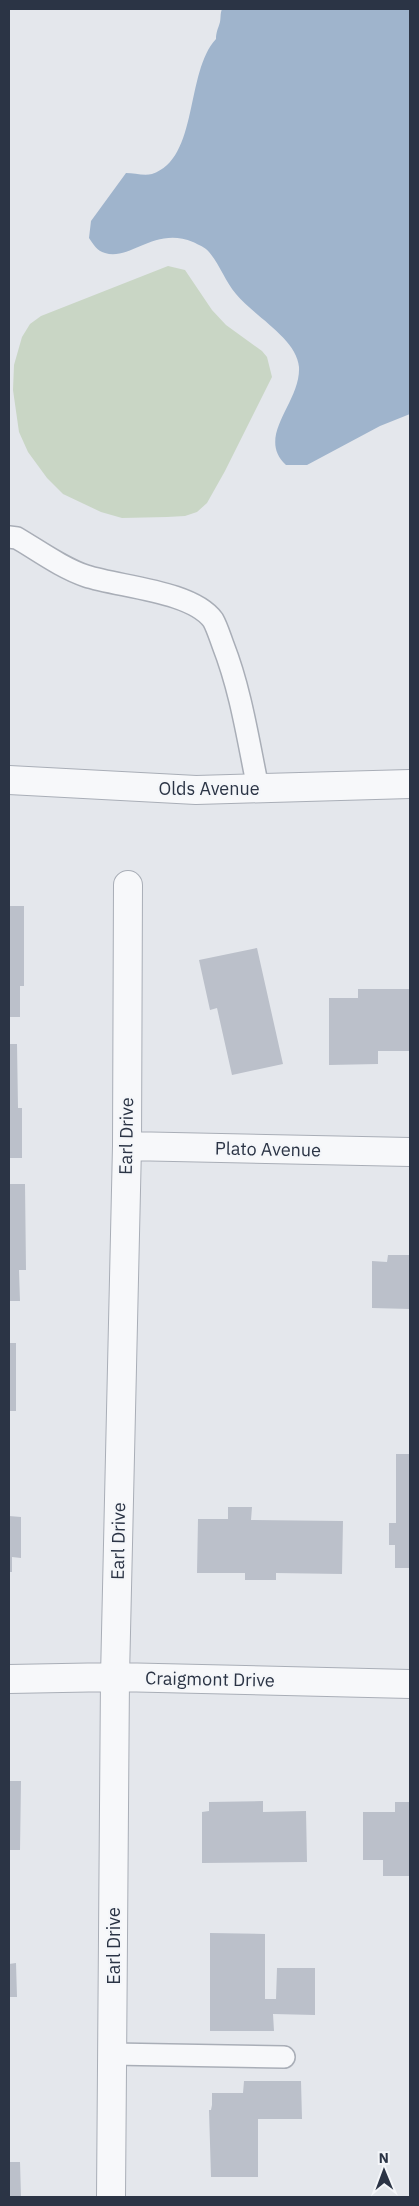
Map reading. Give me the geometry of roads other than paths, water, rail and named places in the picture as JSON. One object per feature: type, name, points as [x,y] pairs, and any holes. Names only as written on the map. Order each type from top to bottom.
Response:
[{"type":"street","name":"Olds Avenue","points":[[9,780],[196,790],[410,784]]},
{"type":"street","name":"Earl Drive","points":[[111,2197],[116,1677],[127,1146],[128,885]]},
{"type":"street","name":"Plato Avenue","points":[[127,1146],[410,1152]]},
{"type":"street","name":"Craigmont Drive","points":[[9,1679],[116,1677],[410,1684]]},
{"type":"lane","points":[[9,537],[17,538],[84,576],[117,585],[156,592],[194,603],[213,620],[227,655],[240,697],[258,788]]},
{"type":"lane","points":[[112,2054],[284,2057]]},
{"type":"water","points":[[222,9],[410,9],[410,414],[380,426],[307,465],[286,465],[278,454],[275,443],[277,431],[298,380],[299,367],[296,357],[283,337],[236,294],[207,250],[193,242],[179,238],[167,238],[114,254],[100,251],[89,238],[91,221],[126,173],[152,174],[167,165],[177,151],[185,133],[206,54],[216,39]]}]
